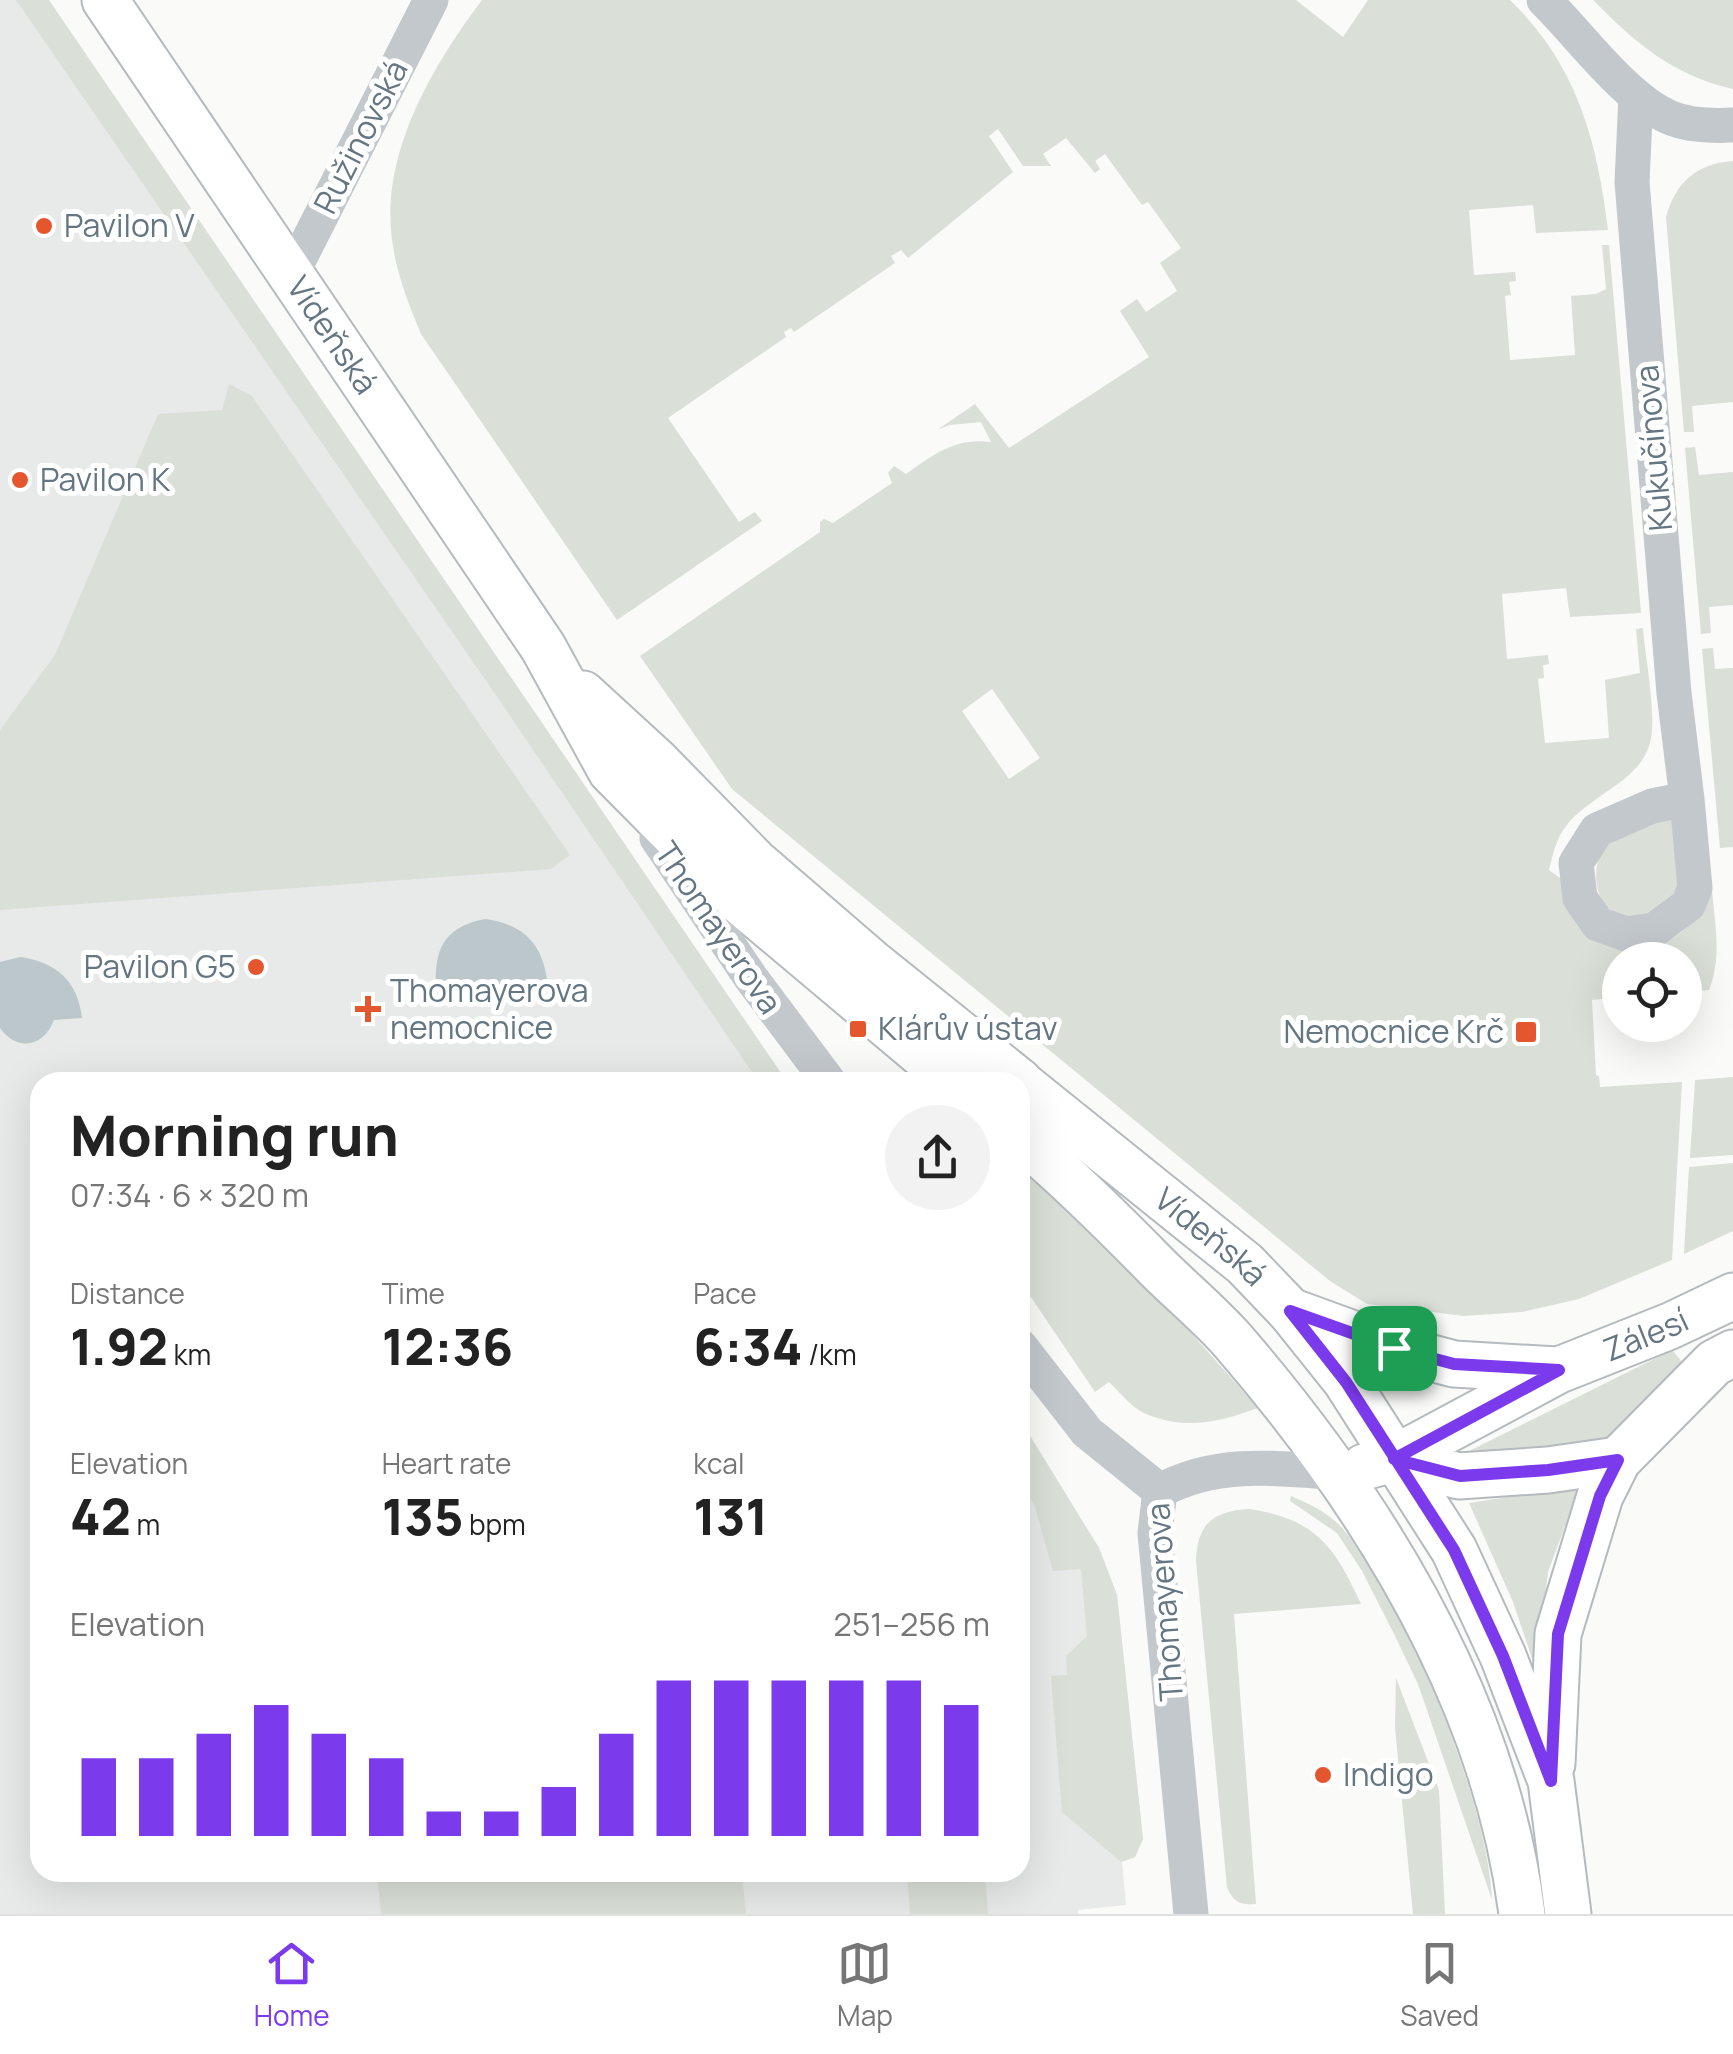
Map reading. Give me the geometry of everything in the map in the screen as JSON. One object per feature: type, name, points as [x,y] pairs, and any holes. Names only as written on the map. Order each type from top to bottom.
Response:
[{"type":"main road","name":"Vídeňská","points":[[104,0],[551,660],[611,770],[742,903],[943,1072]]},
{"type":"main road","name":"Vídeňská","points":[[551,660],[755,862],[1006,1072]]},
{"type":"main road","name":"Vídeňská","points":[[1030,1091],[1245,1264],[1290,1311],[1346,1382],[1454,1550],[1503,1656],[1551,1781],[1568,1914]]},
{"type":"main road","name":"Vídeňská","points":[[1030,1145],[1070,1179],[1230,1338],[1338,1473],[1403,1578],[1454,1679],[1494,1787],[1522,1914]]},
{"type":"main road","name":"Zálesí","points":[[1394,1459],[1559,1370],[1733,1296]]},
{"type":"main road","points":[[1290,1311],[1383,1345],[1454,1364],[1559,1370]]},
{"type":"main road","name":"Zálesí","points":[[1551,1781],[1558,1634],[1600,1496],[1618,1460],[1714,1363],[1733,1353]]},
{"type":"main road","points":[[1338,1473],[1394,1459],[1460,1476],[1618,1460]]},
{"type":"street","name":"Ružinovská","points":[[291,274],[431,0]]},
{"type":"street","points":[[1544,0],[1636,96],[1671,118],[1716,126],[1733,124]]},
{"type":"street","name":"Kukučínova","points":[[1636,96],[1632,182],[1686,799]]},
{"type":"street","name":"Thomayerova","points":[[611,770],[752,978],[822,1072]]},
{"type":"street","name":"Thomayerova","points":[[1030,1359],[1086,1432],[1160,1490],[1155,1533],[1191,1914]]},
{"type":"street","points":[[1160,1490],[1191,1477],[1250,1466],[1338,1473]]},
{"type":"shaded area","name":"Thomayerova nemocnice","points":[[0,0],[48,0],[780,1072],[30,1072],[30,1882],[1030,1882],[1030,1435],[1099,1548],[1117,1595],[1143,1839],[1135,1857],[1122,1862],[1126,1905],[1078,1910],[1078,1914],[0,1914]]},
{"type":"shaded area","points":[[16,0],[49,0],[780,1072],[752,1072]]},
{"type":"shaded area","points":[[482,0],[1296,0],[1343,37],[1368,0],[1510,0],[1552,51],[1580,106],[1597,165],[1608,230],[1536,233],[1533,205],[1469,210],[1474,275],[1515,272],[1516,281],[1509,282],[1511,295],[1505,296],[1510,360],[1575,355],[1571,296],[1606,289],[1602,245],[1609,245],[1641,613],[1570,617],[1566,588],[1502,594],[1507,659],[1548,655],[1549,664],[1543,665],[1544,678],[1538,679],[1545,743],[1609,738],[1605,680],[1640,673],[1636,629],[1643,628],[1652,713],[1646,753],[1627,776],[1566,826],[1549,870],[1649,942],[1602,942],[1602,999],[1592,1000],[1596,1075],[1600,1087],[1682,1082],[1672,1260],[1579,1299],[1522,1312],[1464,1316],[1367,1304],[1330,1281],[732,789],[640,656],[820,532],[824,519],[833,523],[892,483],[888,473],[894,466],[906,474],[955,445],[991,442],[981,422],[937,430],[975,404],[1009,448],[1149,357],[1120,311],[1137,299],[1146,312],[1177,291],[1160,263],[1181,248],[1148,202],[1142,205],[1105,154],[1095,161],[1100,169],[1095,173],[1066,138],[1043,154],[1051,166],[1023,166],[998,129],[989,136],[1013,172],[908,258],[901,250],[891,256],[895,263],[794,332],[791,328],[784,332],[786,337],[668,418],[739,522],[755,512],[762,521],[617,620],[421,334],[408,302],[393,246],[393,180],[413,116],[444,55]],"holes":[[[992,689],[1040,758],[1009,779],[962,711]]]},
{"type":"shaded area","points":[[1593,0],[1733,0],[1733,89],[1692,76],[1656,55]]},
{"type":"shaded area","points":[[1733,161],[1733,402],[1692,406],[1694,432],[1684,432],[1666,217],[1675,194],[1689,177],[1708,166]]},
{"type":"shaded area","points":[[229,384],[252,396],[570,855],[551,869],[0,910],[0,730],[55,655],[158,414],[222,410]]},
{"type":"shaded area","points":[[1695,447],[1699,475],[1733,472],[1733,605],[1709,607],[1711,633],[1701,634],[1685,448]]},
{"type":"shaded area","points":[[1713,648],[1715,669],[1733,668],[1733,847],[1720,848],[1702,649]]},
{"type":"shaded area","points":[[1672,808],[1681,881],[1665,909],[1635,918],[1611,911],[1596,880],[1605,846]]},
{"type":"shaded area","points":[[1712,890],[1716,953],[1709,990],[1702,991],[1702,942],[1664,942],[1690,923]]},
{"type":"shaded area","points":[[485,919],[510,925],[528,937],[540,955],[547,980],[519,982],[509,998],[493,1005],[480,1005],[464,987],[436,989],[437,962],[444,942],[460,928]]},
{"type":"shaded area","points":[[20,957],[44,963],[63,975],[76,994],[82,1018],[54,1020],[44,1036],[30,1043],[7,1036],[0,1028],[0,962]]},
{"type":"shaded area","points":[[1733,1077],[1733,1155],[1690,1158],[1695,1080]]},
{"type":"shaded area","points":[[1733,1163],[1733,1231],[1684,1254],[1689,1167]]},
{"type":"shaded area","points":[[1030,1171],[1150,1287],[1258,1408],[1215,1420],[1173,1422],[1139,1410],[1109,1382],[1095,1392],[1030,1296]]},
{"type":"shaded area","points":[[1672,1350],[1685,1365],[1607,1445],[1441,1465]]},
{"type":"shaded area","points":[[1030,1436],[1099,1548],[1117,1595],[1143,1839],[1135,1857],[1121,1862],[1062,1812],[1051,1676],[1067,1675],[1066,1656],[1087,1636],[1081,1569],[1053,1571],[1030,1497]]},
{"type":"shaded area","points":[[1580,1486],[1548,1572],[1536,1670],[1513,1602],[1469,1503]]},
{"type":"shaded area","points":[[1291,1496],[1322,1511],[1341,1527],[1371,1568],[1419,1658],[1461,1762],[1487,1860],[1492,1900],[1418,1684],[1395,1636],[1362,1571],[1337,1533],[1290,1501]]},
{"type":"shaded area","points":[[1249,1509],[1291,1520],[1320,1539],[1342,1567],[1361,1604],[1234,1614],[1256,1904],[1235,1900],[1227,1887],[1196,1561],[1200,1537],[1210,1522],[1226,1513]]},
{"type":"shaded area","points":[[1396,1678],[1439,1790],[1445,1914],[1413,1914],[1395,1728]]},
{"type":"shaded area","points":[[378,1882],[743,1882],[746,1914],[381,1914]]},
{"type":"shaded area","points":[[908,1882],[986,1882],[988,1914],[910,1914]]},
{"type":"place","name":"Pavilon V","points":[[44,226]]},
{"type":"place","name":"Pavilon K","points":[[20,480]]},
{"type":"place","name":"Pavilon G5","points":[[256,967]]},
{"type":"place","name":"Thomayerova nemocnice","points":[[368,1009]]},
{"type":"place","name":"Klárův ústav","points":[[858,1029]]},
{"type":"place","name":"Nemocnice Krč","points":[[1526,1032]]},
{"type":"place","name":"Indigo","points":[[1323,1775]]},
{"type":"route","points":[[1394,1348],[1290,1311],[1346,1382],[1394,1459],[1454,1550],[1503,1656],[1551,1781],[1558,1634],[1600,1496],[1618,1460],[1460,1476],[1394,1459],[1559,1370],[1454,1364],[1394,1348]]}]
